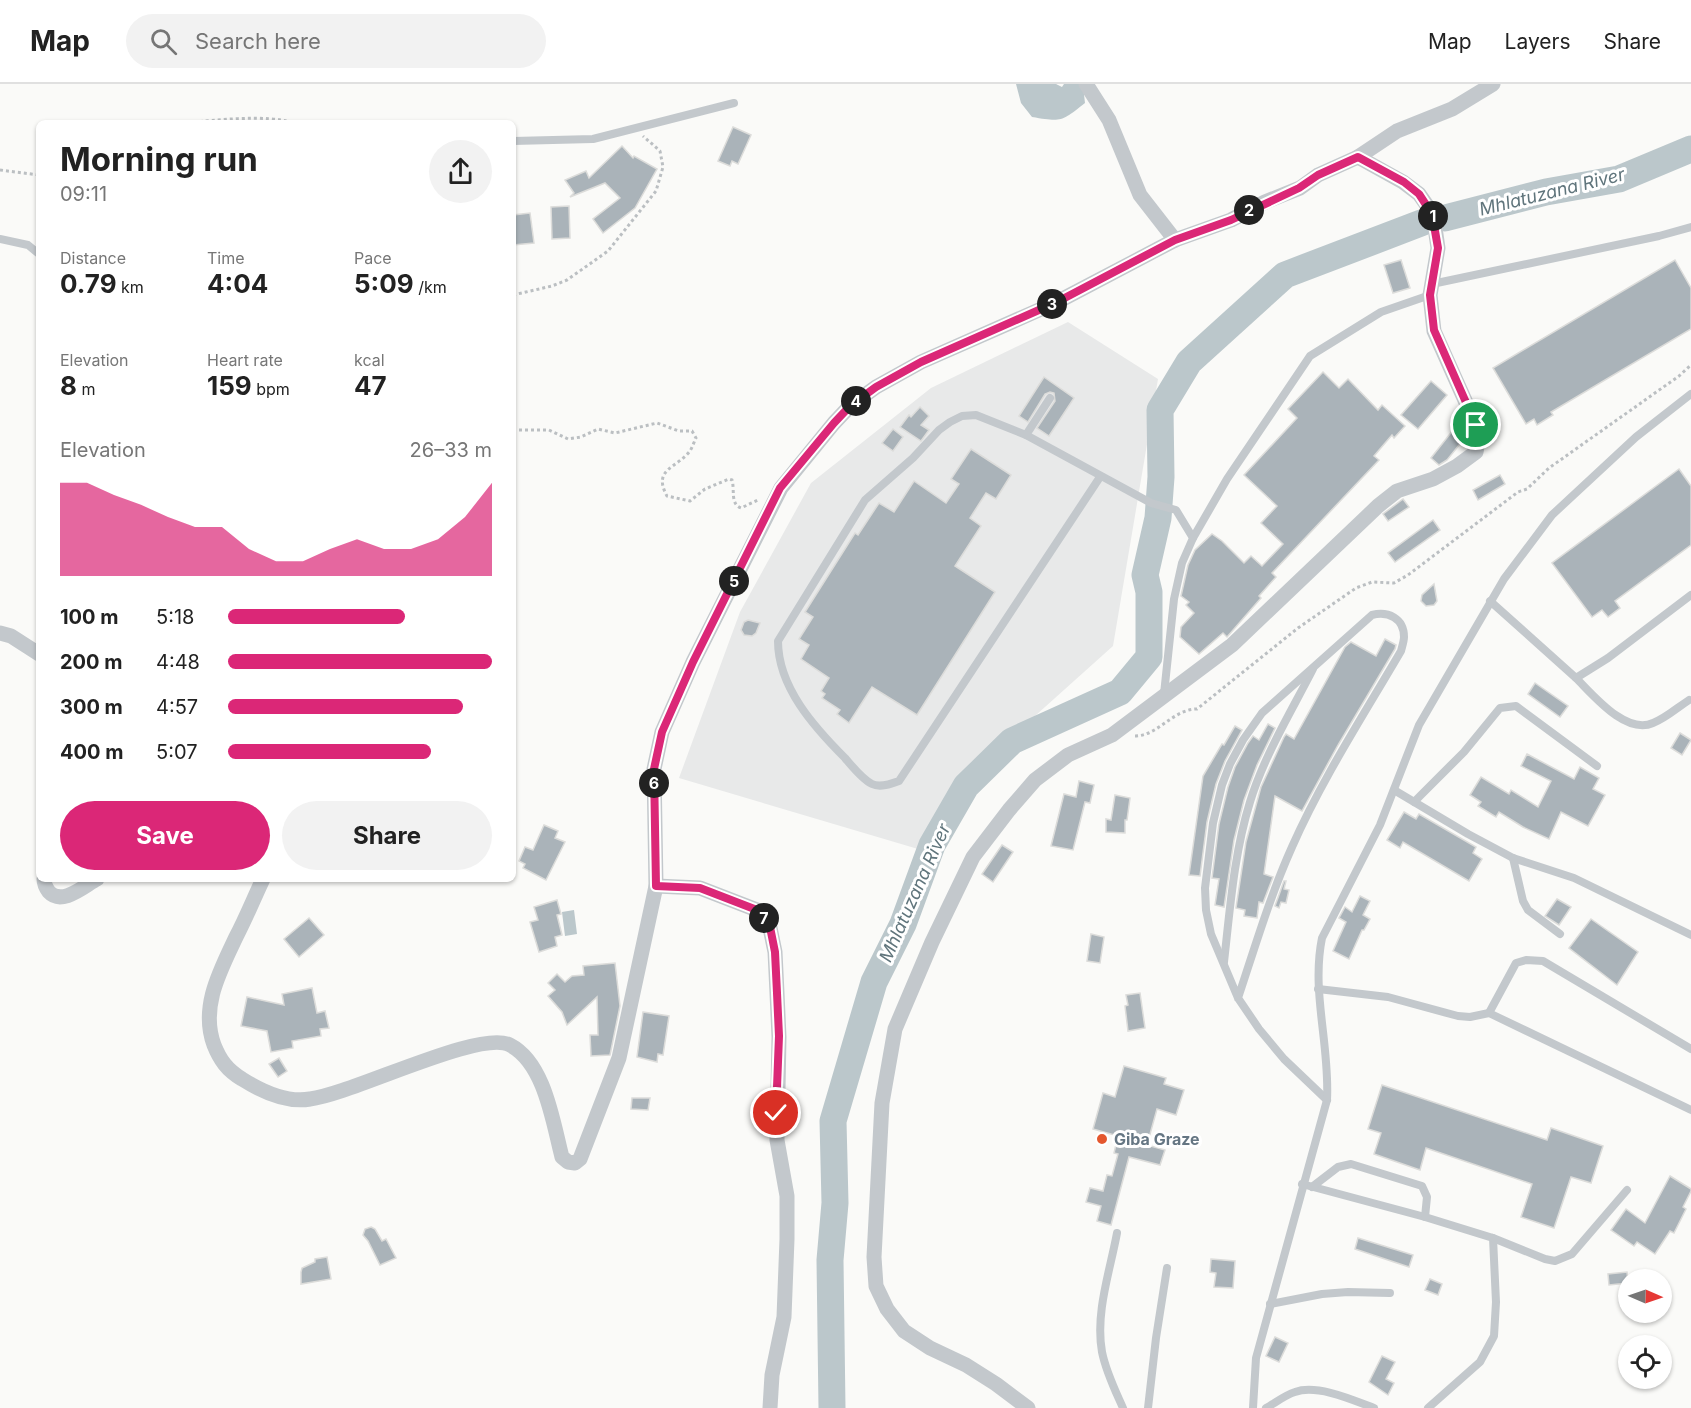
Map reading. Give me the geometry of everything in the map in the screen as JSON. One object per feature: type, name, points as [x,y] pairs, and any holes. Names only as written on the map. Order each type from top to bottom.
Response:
[{"type":"street","points":[[1086,84],[1109,120],[1140,195],[1175,240]]},
{"type":"street","points":[[262,882],[214,984],[209,1013],[209,1032],[219,1057],[230,1071],[252,1085],[281,1097],[310,1100],[471,1046],[489,1041],[509,1044],[525,1056],[542,1081],[562,1157],[568,1162],[575,1163],[580,1160],[619,1058],[656,886],[654,769],[662,732],[693,662],[780,488],[834,423],[850,406],[876,387],[921,362],[1087,287],[1175,240],[1231,220],[1299,188],[1318,175],[1358,157],[1397,131],[1452,109],[1493,84]]},
{"type":"street","points":[[1028,1408],[966,1365],[930,1348],[904,1331],[887,1309],[876,1286],[874,1257],[882,1103],[895,1029],[932,942],[973,857],[1035,780],[1068,754],[1112,735],[1233,645],[1378,506],[1397,491],[1433,479],[1476,452],[1479,436],[1476,425],[1434,330],[1431,290],[1438,248],[1432,214],[1427,203],[1404,182],[1358,157]]},
{"type":"street","points":[[0,633],[11,636],[36,652]]},
{"type":"street","points":[[44,882],[50,893],[65,898],[92,882]]},
{"type":"street","points":[[656,886],[700,888],[757,910],[769,922],[775,952],[779,1036],[777,1140],[787,1196],[784,1317],[772,1375],[770,1408]]},
{"type":"lane","points":[[516,141],[593,139],[734,103]]},
{"type":"lane","points":[[1163,699],[1174,599],[1180,570],[1193,538],[1227,479],[1310,356],[1382,312],[1431,290],[1691,227]]},
{"type":"lane","points":[[0,239],[28,245],[36,252]]},
{"type":"lane","points":[[1026,435],[1050,398]]},
{"type":"lane","points":[[1253,1408],[1256,1358],[1302,1184],[1327,1100],[1328,1074],[1318,989],[1322,938],[1380,825],[1419,725],[1504,579],[1552,515],[1636,437],[1689,398]]},
{"type":"lane","points":[[1100,477],[899,781],[882,786],[873,785],[816,728],[784,678],[778,654],[778,641],[865,500],[950,422],[962,416],[976,415],[1026,435],[1151,503],[1176,510],[1193,538]]},
{"type":"lane","points":[[1576,678],[1608,658],[1691,595]]},
{"type":"lane","points":[[1490,601],[1576,678],[1603,706],[1628,722],[1638,726],[1655,722],[1689,700]]},
{"type":"lane","points":[[1238,998],[1275,889],[1293,846],[1329,774],[1401,651],[1404,636],[1400,623],[1392,616],[1382,612],[1372,615],[1262,713],[1239,748],[1222,785],[1213,823],[1205,888],[1206,910],[1211,934],[1238,998],[1259,1029],[1284,1059],[1327,1100]]},
{"type":"lane","points":[[1224,964],[1236,866],[1250,803],[1261,772],[1315,665]]},
{"type":"lane","points":[[1414,802],[1464,753],[1500,708],[1506,706],[1515,706],[1597,766]]},
{"type":"lane","points":[[1394,790],[1513,858],[1574,878],[1691,935]]},
{"type":"lane","points":[[1513,858],[1520,889],[1528,910],[1560,934]]},
{"type":"lane","points":[[1489,1012],[1516,963],[1543,961],[1691,1049]]},
{"type":"lane","points":[[1318,989],[1388,997],[1458,1016],[1470,1017],[1489,1012],[1691,1110]]},
{"type":"lane","points":[[1312,1186],[1338,1167],[1351,1164],[1422,1186],[1427,1197],[1425,1217]]},
{"type":"lane","points":[[1302,1184],[1425,1217],[1493,1238],[1555,1261],[1572,1254],[1627,1190]]},
{"type":"lane","points":[[1117,1233],[1100,1327],[1102,1351],[1108,1375],[1124,1408]]},
{"type":"lane","points":[[1428,1408],[1480,1362],[1494,1335],[1496,1302],[1493,1238]]},
{"type":"lane","points":[[1148,1408],[1167,1268]]},
{"type":"lane","points":[[1270,1304],[1322,1294],[1390,1293]]},
{"type":"lane","points":[[1266,1408],[1297,1391],[1319,1391],[1374,1408]]},
{"type":"path","points":[[210,120],[280,118],[285,120]]},
{"type":"path","points":[[516,295],[567,280],[608,251],[656,191],[663,167],[660,151],[644,136],[634,138]]},
{"type":"path","points":[[0,170],[36,175]]},
{"type":"path","points":[[1112,735],[1144,736],[1188,709],[1197,709],[1298,628],[1356,588],[1372,582],[1394,583],[1408,575],[1518,492],[1527,489],[1549,468],[1679,376],[1691,365]]},
{"type":"path","points":[[516,430],[549,430],[568,439],[581,437],[598,429],[615,433],[657,423],[679,431],[692,430],[696,438],[689,452],[669,467],[661,481],[667,496],[690,501],[705,489],[729,479],[732,480],[735,489],[734,503],[741,508],[780,488]]},
{"type":"shaded area","points":[[1016,84],[1056,84],[1062,87],[1064,84],[1081,84],[1085,103],[1061,119],[1032,117],[1021,103]]},
{"type":"shaded area","points":[[1068,322],[1158,379],[1113,646],[986,760],[918,849],[679,778],[740,612],[811,483],[931,388]]},
{"type":"shaded area","points":[[574,910],[577,934],[565,936],[562,912]]},
{"type":"building","points":[[733,127],[751,135],[738,164],[732,161],[730,166],[718,161]]},
{"type":"building","points":[[622,146],[633,158],[634,156],[657,169],[635,208],[603,233],[593,219],[620,198],[605,183],[570,197],[574,193],[565,180],[586,171],[589,178]]},
{"type":"building","points":[[569,206],[570,238],[552,239],[551,207]]},
{"type":"building","points":[[530,213],[534,243],[516,245],[516,215]]},
{"type":"building","points":[[1401,260],[1410,288],[1393,293],[1384,265]]},
{"type":"building","points":[[1675,260],[1691,288],[1691,329],[1551,412],[1553,415],[1537,425],[1534,419],[1526,424],[1493,368]]},
{"type":"building","points":[[1323,372],[1339,388],[1348,379],[1378,410],[1382,405],[1405,426],[1394,438],[1392,435],[1374,456],[1379,460],[1272,573],[1276,577],[1227,637],[1223,633],[1199,654],[1180,637],[1181,627],[1194,613],[1186,605],[1189,602],[1181,596],[1188,565],[1195,550],[1212,534],[1244,563],[1251,556],[1262,566],[1283,544],[1261,523],[1277,506],[1244,475],[1297,418],[1288,409]]},
{"type":"building","points":[[1044,377],[1074,398],[1049,436],[1037,428],[1055,401],[1054,393],[1045,394],[1028,422],[1019,416]]},
{"type":"building","points":[[1431,381],[1447,395],[1418,429],[1401,415]]},
{"type":"building","points":[[920,407],[929,416],[921,425],[929,430],[921,441],[900,427],[909,415],[911,417]]},
{"type":"building","points":[[1457,425],[1468,434],[1447,460],[1439,465],[1431,458]]},
{"type":"building","points":[[893,429],[903,437],[893,451],[882,443]]},
{"type":"building","points":[[971,449],[1011,475],[996,499],[986,493],[970,518],[981,526],[955,566],[995,592],[917,715],[872,687],[849,723],[837,714],[840,710],[822,698],[825,694],[821,691],[829,678],[801,659],[809,645],[799,639],[813,617],[805,612],[855,533],[858,535],[879,503],[894,512],[914,481],[946,503],[959,484],[951,479]]},
{"type":"building","points":[[1679,469],[1691,486],[1691,545],[1615,601],[1620,608],[1608,617],[1602,610],[1592,617],[1552,563]]},
{"type":"building","points":[[1500,475],[1505,484],[1478,500],[1473,490]]},
{"type":"building","points":[[1403,499],[1409,507],[1388,521],[1383,514]]},
{"type":"building","points":[[1433,520],[1440,530],[1395,562],[1388,553]]},
{"type":"building","points":[[1434,584],[1437,601],[1434,605],[1426,606],[1421,601],[1422,595]]},
{"type":"building","points":[[748,620],[760,623],[756,633],[752,636],[744,635],[741,630],[744,622]]},
{"type":"building","points":[[1385,639],[1396,645],[1395,649],[1302,811],[1275,796],[1264,874],[1273,877],[1263,903],[1259,902],[1257,918],[1244,916],[1245,910],[1236,908],[1246,842],[1261,787],[1284,737],[1286,734],[1294,739],[1345,647],[1351,642],[1376,656]]},
{"type":"building","points":[[1535,683],[1568,706],[1560,717],[1528,694]]},
{"type":"building","points":[[1268,724],[1275,728],[1257,765],[1244,800],[1234,840],[1224,907],[1215,905],[1219,879],[1212,878],[1219,824],[1228,787],[1235,767],[1248,743],[1253,736],[1259,740]]},
{"type":"building","points":[[1235,726],[1242,730],[1225,761],[1216,784],[1207,822],[1200,876],[1189,875],[1203,776]]},
{"type":"building","points":[[1680,733],[1691,740],[1682,755],[1671,748]]},
{"type":"building","points":[[1527,754],[1574,779],[1580,767],[1599,778],[1593,789],[1605,795],[1588,826],[1561,812],[1549,839],[1499,812],[1496,817],[1478,806],[1481,802],[1470,795],[1481,777],[1509,794],[1511,790],[1538,807],[1551,781],[1521,766]]},
{"type":"building","points":[[1079,781],[1094,785],[1090,803],[1085,802],[1073,850],[1051,846],[1064,794],[1076,797]]},
{"type":"building","points":[[1115,795],[1130,798],[1127,820],[1125,820],[1125,833],[1106,832],[1106,819],[1111,820]]},
{"type":"building","points":[[1404,812],[1416,819],[1419,814],[1476,847],[1473,853],[1482,859],[1469,881],[1403,842],[1400,848],[1387,840]]},
{"type":"building","points":[[544,825],[558,831],[555,838],[565,842],[546,880],[523,868],[525,864],[519,861],[525,847],[533,850]]},
{"type":"building","points":[[1002,845],[1013,852],[993,882],[982,874]]},
{"type":"building","points":[[1284,881],[1286,881],[1284,889],[1289,890],[1286,903],[1281,902],[1279,908],[1275,906]]},
{"type":"building","points":[[1360,896],[1370,901],[1363,915],[1370,919],[1362,930],[1349,959],[1333,951],[1346,922],[1339,918],[1345,907],[1352,912]]},
{"type":"building","points":[[1557,899],[1571,907],[1559,925],[1545,916]]},
{"type":"building","points":[[557,900],[561,914],[557,915],[562,935],[555,937],[557,946],[539,952],[530,922],[538,920],[534,907]]},
{"type":"building","points":[[309,918],[324,935],[299,957],[284,939]]},
{"type":"building","points":[[1591,919],[1638,952],[1617,985],[1569,948]]},
{"type":"building","points":[[1091,934],[1104,937],[1100,963],[1087,961]]},
{"type":"building","points":[[615,963],[620,1006],[610,1055],[591,1056],[590,1035],[598,1035],[597,997],[567,1025],[562,1012],[548,996],[555,990],[548,983],[557,974],[565,982],[572,976],[584,975],[583,966]]},
{"type":"building","points":[[312,988],[317,1013],[325,1011],[329,1028],[320,1029],[321,1036],[292,1041],[293,1048],[271,1052],[267,1031],[241,1026],[247,997],[284,1005],[282,994]]},
{"type":"building","points":[[1140,993],[1145,1028],[1128,1031],[1126,995]]},
{"type":"building","points":[[643,1012],[669,1016],[663,1055],[658,1054],[657,1062],[637,1057]]},
{"type":"building","points":[[279,1058],[287,1071],[278,1077],[269,1064]]},
{"type":"building","points":[[1124,1066],[1166,1078],[1164,1084],[1184,1090],[1176,1115],[1157,1109],[1147,1145],[1165,1150],[1160,1165],[1129,1157],[1111,1225],[1097,1221],[1101,1206],[1086,1202],[1090,1188],[1103,1191],[1107,1175],[1112,1176],[1118,1154],[1114,1153],[1118,1136],[1093,1129],[1103,1093],[1115,1097]]},
{"type":"building","points":[[1382,1085],[1547,1140],[1551,1128],[1603,1146],[1591,1183],[1571,1177],[1554,1228],[1521,1217],[1532,1184],[1426,1148],[1420,1170],[1374,1154],[1381,1133],[1368,1129]]},
{"type":"building","points":[[632,1098],[650,1098],[648,1110],[631,1109]]},
{"type":"building","points":[[1670,1176],[1691,1191],[1683,1207],[1686,1209],[1674,1233],[1670,1231],[1655,1254],[1637,1242],[1634,1246],[1611,1230],[1626,1209],[1645,1223]]},
{"type":"building","points":[[371,1227],[375,1229],[382,1241],[386,1239],[396,1258],[380,1265],[363,1235],[365,1229]]},
{"type":"building","points":[[1358,1238],[1413,1255],[1409,1267],[1355,1249]]},
{"type":"building","points":[[327,1257],[331,1279],[301,1284],[302,1268],[315,1262],[315,1259]]},
{"type":"building","points":[[1211,1259],[1235,1261],[1233,1288],[1214,1287],[1216,1273],[1210,1272]]},
{"type":"building","points":[[1618,1273],[1618,1284],[1609,1285],[1608,1274]]},
{"type":"building","points":[[1430,1279],[1442,1284],[1438,1295],[1425,1290]]},
{"type":"building","points":[[1275,1337],[1288,1343],[1279,1362],[1266,1356]]},
{"type":"building","points":[[1382,1356],[1395,1362],[1386,1379],[1394,1383],[1388,1395],[1369,1382]]},
{"type":"waterway","name":"Mhlatuzana River","points":[[1445,218],[1546,192],[1619,179],[1691,149]]},
{"type":"waterway","name":"Mhlatuzana River","points":[[832,1408],[830,1260],[835,1203],[833,1121],[874,982],[903,924],[932,845],[966,786],[1012,741],[1120,692],[1149,657],[1149,592],[1145,575],[1158,518],[1161,477],[1160,410],[1189,362],[1285,275],[1421,223]]},
{"type":"place","name":"Giba Graze","points":[[1102,1139]]},
{"type":"route","points":[[776,1113],[779,1036],[775,952],[769,922],[757,910],[700,888],[656,886],[654,769],[662,732],[693,662],[780,488],[850,406],[876,387],[921,362],[1057,302],[1175,240],[1231,220],[1358,157],[1404,182],[1427,203],[1432,214],[1438,248],[1430,295],[1434,330],[1476,425]]}]
